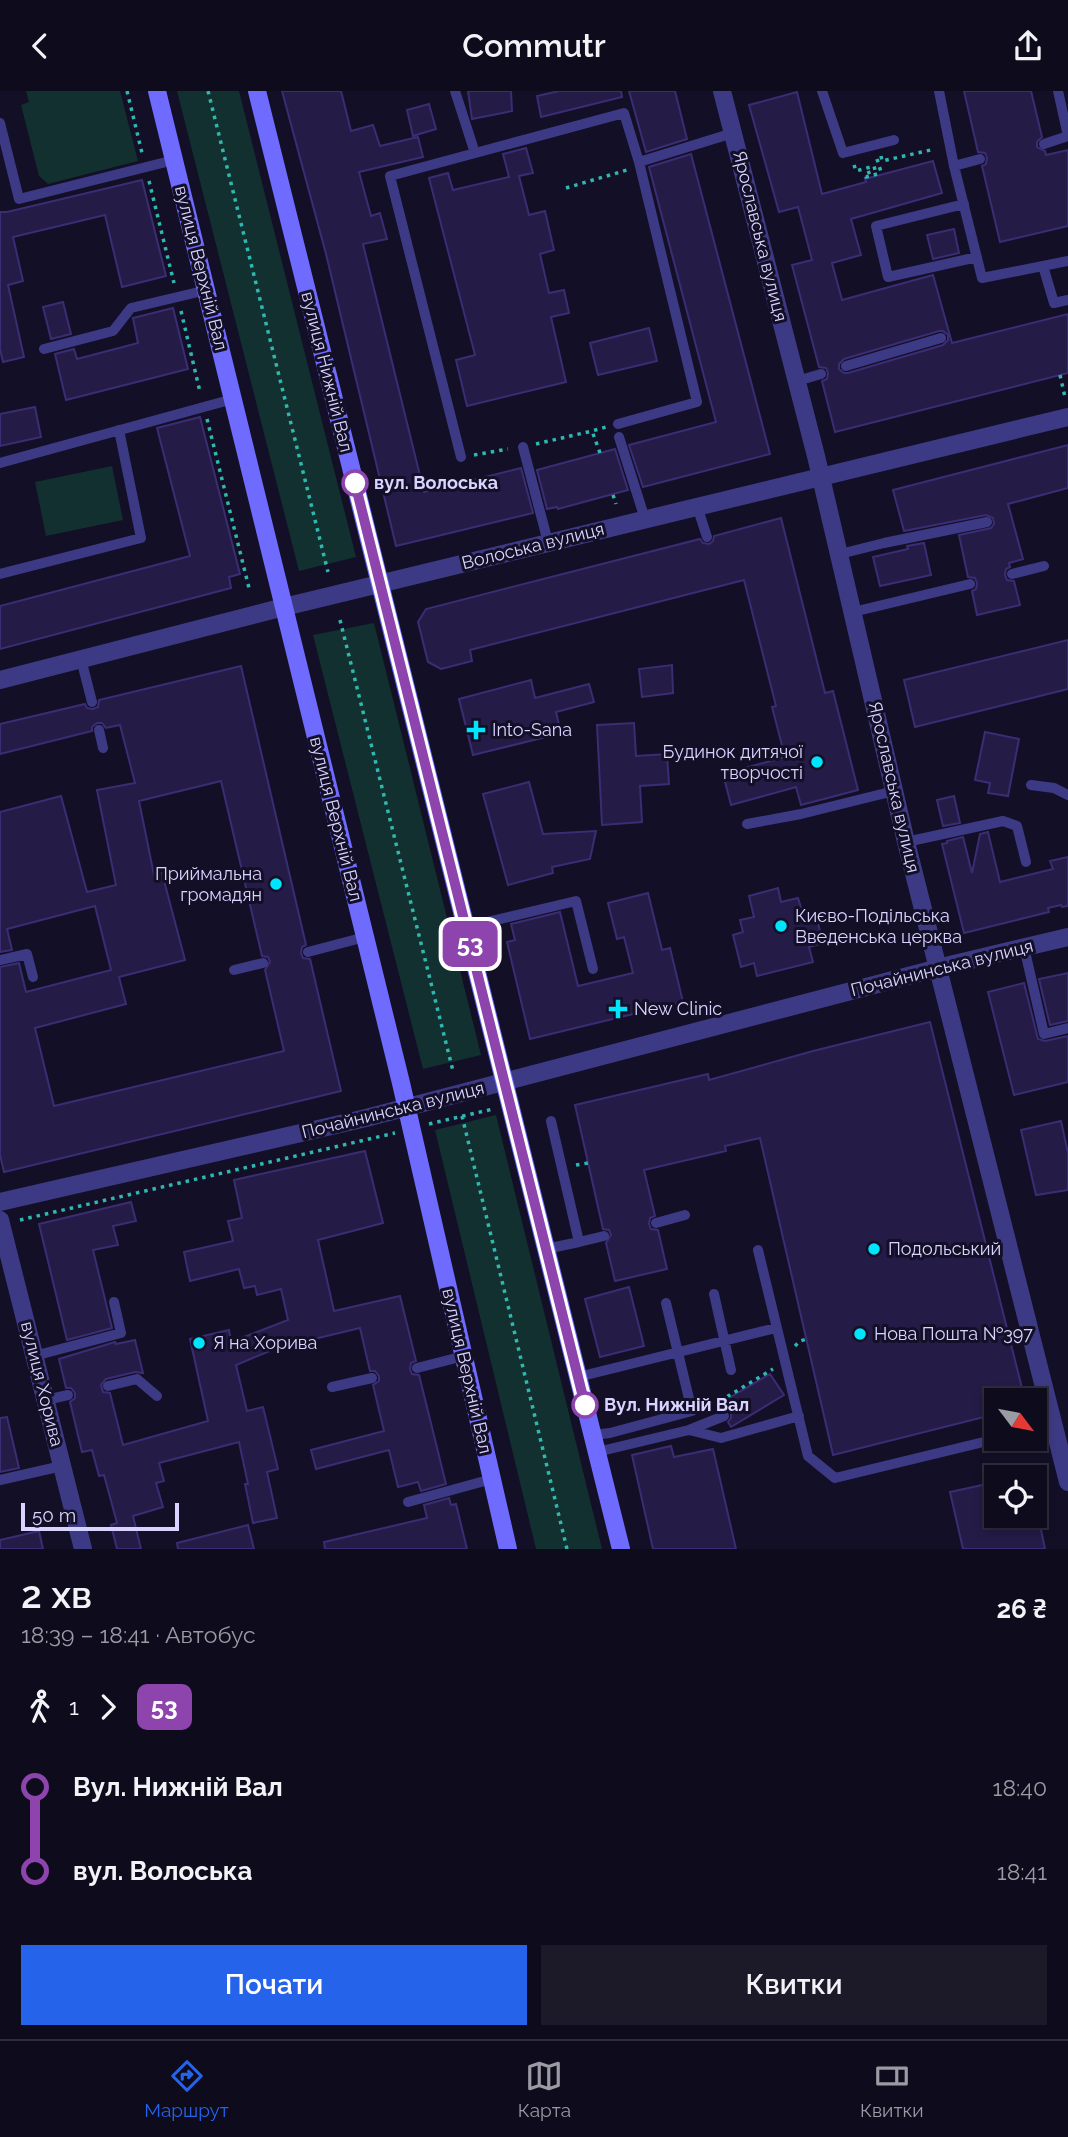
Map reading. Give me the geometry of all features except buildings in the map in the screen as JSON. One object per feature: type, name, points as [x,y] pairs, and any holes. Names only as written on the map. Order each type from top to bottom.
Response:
[{"type":"main road","name":"вулиця Верхній Вал","points":[[157,91],[412,1128],[508,1549]]},
{"type":"main road","name":"вулиця Нижній Вал","points":[[257,91],[621,1549]]},
{"type":"street","name":"Ярославська вулиця","points":[[722,91],[821,476],[906,842],[1068,1482]]},
{"type":"street","name":"Волоська вулиця","points":[[0,680],[381,583],[1068,417]]},
{"type":"street","name":"Почайнинська вулиця","points":[[0,1202],[504,1082],[938,968],[1068,937]]},
{"type":"street","name":"вулиця Хорива","points":[[6,1221],[34,1356],[83,1549]]},
{"type":"lane","points":[[455,91],[475,153]]},
{"type":"lane","points":[[822,91],[843,153],[894,140]]},
{"type":"lane","points":[[939,91],[954,166],[982,278],[1068,261]]},
{"type":"lane","points":[[1044,144],[1068,136],[1058,91]]},
{"type":"lane","points":[[461,457],[390,176],[624,113],[697,402],[618,424]]},
{"type":"lane","points":[[0,123],[19,199],[174,160]]},
{"type":"lane","points":[[639,164],[733,133]]},
{"type":"lane","points":[[954,166],[980,159]]},
{"type":"lane","points":[[964,204],[876,226],[888,277],[977,257]]},
{"type":"lane","points":[[1043,266],[1054,303],[1068,300]]},
{"type":"lane","points":[[44,349],[113,331],[131,308],[207,290]]},
{"type":"lane","points":[[846,366],[941,338]]},
{"type":"lane","points":[[797,381],[821,374]]},
{"type":"lane","points":[[0,463],[233,399]]},
{"type":"lane","points":[[0,574],[141,538],[119,430]]},
{"type":"lane","points":[[620,437],[645,519]]},
{"type":"lane","points":[[523,447],[548,542]]},
{"type":"lane","points":[[696,506],[707,537]]},
{"type":"lane","points":[[839,554],[987,522]]},
{"type":"lane","points":[[1012,574],[1044,566]]},
{"type":"lane","points":[[853,612],[970,584]]},
{"type":"lane","points":[[81,659],[92,702]]},
{"type":"lane","points":[[99,730],[103,748]]},
{"type":"lane","points":[[1031,785],[1054,788],[1068,795]]},
{"type":"lane","points":[[747,824],[894,791]]},
{"type":"lane","points":[[906,842],[1003,821],[1017,826],[1026,862]]},
{"type":"lane","points":[[466,927],[576,901],[593,968]]},
{"type":"lane","points":[[308,952],[365,937]]},
{"type":"lane","points":[[1024,947],[1044,1034],[1068,1028]]},
{"type":"lane","points":[[0,960],[27,954],[33,977]]},
{"type":"lane","points":[[234,970],[263,963]]},
{"type":"lane","points":[[551,1121],[579,1242]]},
{"type":"lane","points":[[656,1223],[685,1215]]},
{"type":"lane","points":[[546,1249],[604,1236]]},
{"type":"lane","points":[[758,1250],[808,1456],[835,1478],[984,1442]]},
{"type":"lane","points":[[714,1294],[731,1370]]},
{"type":"lane","points":[[34,1356],[121,1333],[114,1301]]},
{"type":"lane","points":[[595,1443],[610,1433],[692,1411],[666,1303]]},
{"type":"lane","points":[[578,1377],[776,1328]]},
{"type":"lane","points":[[418,1368],[464,1356]]},
{"type":"lane","points":[[332,1387],[372,1378]]},
{"type":"lane","points":[[108,1386],[137,1379],[157,1396]]},
{"type":"lane","points":[[46,1400],[68,1395]]},
{"type":"lane","points":[[595,1443],[689,1430],[724,1416]]},
{"type":"lane","points":[[689,1430],[721,1438],[799,1416]]},
{"type":"lane","points":[[1047,1426],[1054,1425]]},
{"type":"lane","points":[[0,1480],[62,1465]]},
{"type":"lane","points":[[408,1502],[492,1479]]},
{"type":"path","points":[[127,91],[250,592]]},
{"type":"path","points":[[208,91],[328,572]]},
{"type":"path","points":[[566,188],[639,164]]},
{"type":"path","points":[[856,171],[874,166],[875,170],[865,174],[866,177],[881,174],[879,164]]},
{"type":"path","points":[[1060,375],[1065,397]]},
{"type":"path","points":[[600,453],[592,431],[618,424]]},
{"type":"path","points":[[613,495],[616,504]]},
{"type":"path","points":[[340,620],[453,1071]]},
{"type":"path","points":[[6,1221],[371,1140],[509,1105]]},
{"type":"path","points":[[462,1117],[567,1549]]},
{"type":"path","points":[[692,1411],[710,1407],[777,1366],[800,1341],[807,1339]]},
{"type":"green space","points":[[26,91],[120,91],[138,161],[48,184],[39,176],[21,105],[29,102]]},
{"type":"green space","points":[[177,91],[239,91],[356,557],[299,571]]},
{"type":"green space","points":[[112,466],[123,520],[46,536],[35,482]]},
{"type":"green space","points":[[374,623],[481,1055],[423,1069],[313,635]]},
{"type":"green space","points":[[496,1115],[602,1549],[536,1549],[435,1130]]},
{"type":"bus line","name":"53","points":[[355,483],[585,1405]]},
{"type":"place","name":"вул. Волоська","points":[[355,483]]},
{"type":"place","name":"Into-Sana","points":[[476,730]]},
{"type":"place","name":"Будинок дитячої творчості","points":[[817,762]]},
{"type":"place","name":"Приймальна громадян","points":[[276,884]]},
{"type":"place","name":"Києво-Подільська Введенська церква","points":[[781,926]]},
{"type":"place","name":"New Clinic","points":[[618,1009]]},
{"type":"place","name":"Подольський","points":[[874,1249]]},
{"type":"place","name":"Нова Пошта №397","points":[[860,1334]]},
{"type":"place","name":"Я на Хорива","points":[[199,1343]]},
{"type":"place","name":"Вул. Нижній Вал","points":[[585,1405]]}]
